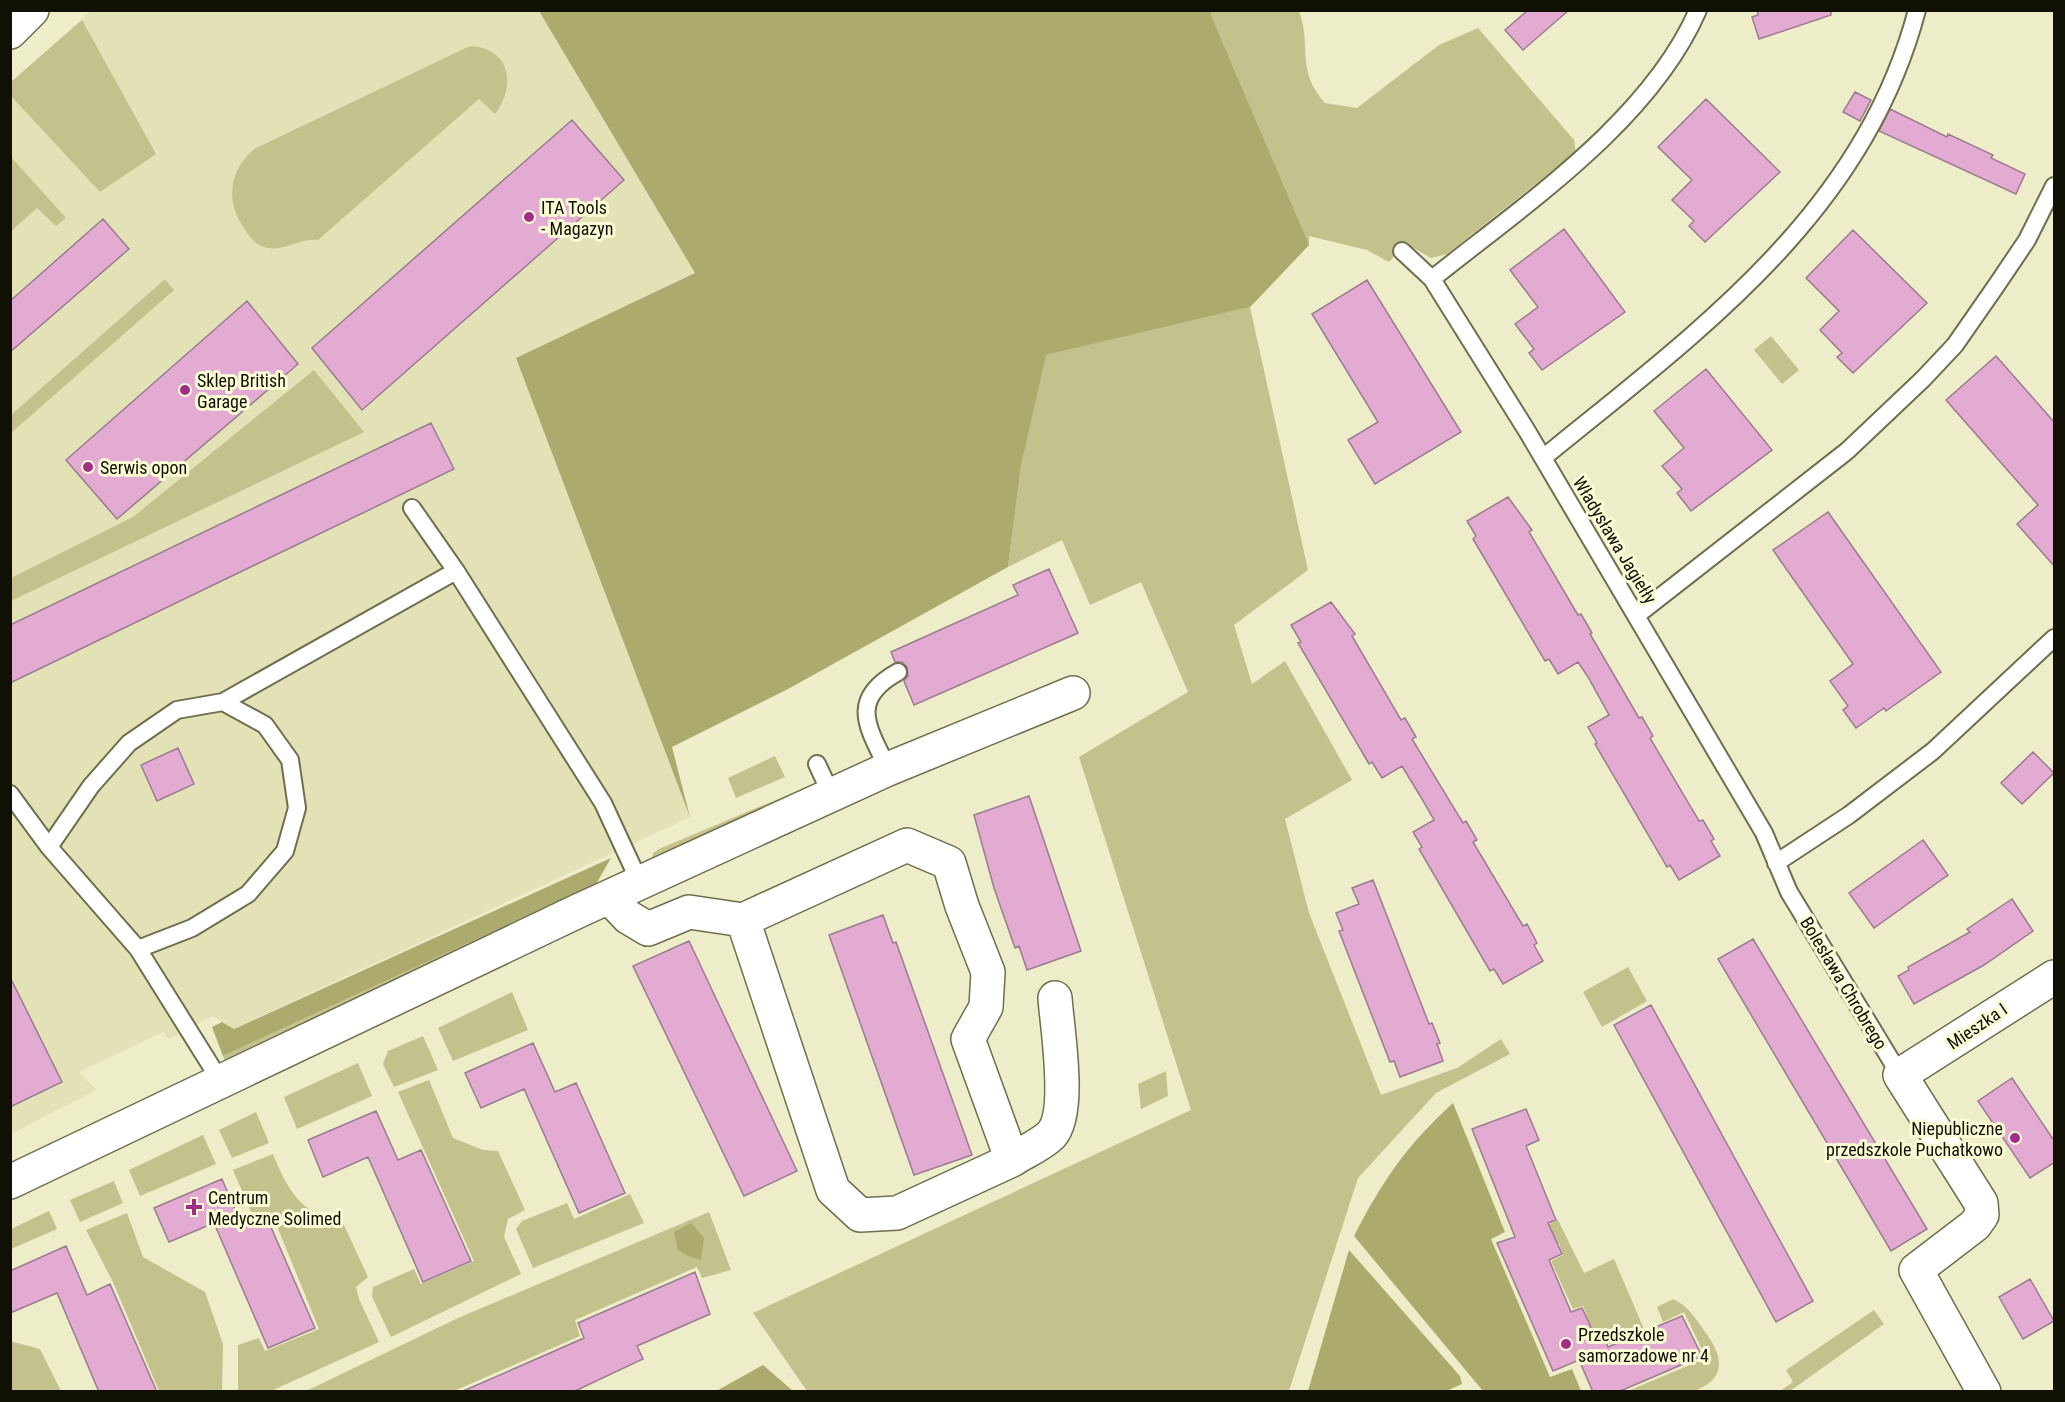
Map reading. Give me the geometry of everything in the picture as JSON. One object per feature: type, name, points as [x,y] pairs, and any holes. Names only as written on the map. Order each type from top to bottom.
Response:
[{"type":"street","points":[[10,32],[32,10]]},
{"type":"street","points":[[10,1182],[640,883],[888,770],[1073,693]]},
{"type":"street","points":[[610,898],[628,917],[648,929],[689,912],[743,920],[907,845],[949,863],[962,906],[988,972],[986,1006],[968,1039],[1012,1160]]},
{"type":"street","points":[[743,920],[833,1190],[860,1215],[897,1213],[1012,1160],[1052,1134],[1060,1113],[1063,1087],[1054,998]]},
{"type":"street","name":"Mieszka I","points":[[1900,1075],[2055,977]]},
{"type":"street","name":"Bolesława Chrobrego","points":[[1900,1075],[1981,1203],[1982,1215],[1975,1225],[1916,1270],[1984,1392]]},
{"type":"lane","points":[[1432,279],[1598,146],[1664,67],[1698,10]]},
{"type":"lane","points":[[1543,458],[1718,314],[1782,251],[1850,159],[1875,116],[1897,69],[1917,10]]},
{"type":"lane","points":[[1637,615],[1846,451],[1908,394],[1955,345],[2027,240],[2055,186]]},
{"type":"lane","name":"Władysława Jagiełły","points":[[1402,251],[1432,279],[1543,458],[1764,833],[1776,862]]},
{"type":"lane","points":[[412,508],[456,572],[603,803],[640,883]]},
{"type":"lane","points":[[49,847],[91,786],[129,743],[177,710],[223,702],[456,572]]},
{"type":"lane","points":[[1776,862],[1849,815],[1933,752],[2055,638]]},
{"type":"lane","points":[[888,770],[866,722],[868,697],[886,679],[898,672]]},
{"type":"lane","points":[[138,949],[192,928],[248,894],[285,851],[297,808],[290,760],[265,725],[223,702]]},
{"type":"lane","points":[[817,764],[832,795]]},
{"type":"lane","points":[[10,794],[49,847],[138,949],[221,1082]]},
{"type":"lane","name":"Bolesława Chrobrego","points":[[1776,862],[1789,892],[1900,1075]]},
{"type":"shaded area","points":[[91,11],[539,11],[696,273],[516,358],[690,817],[233,1029],[213,1016],[169,1039],[163,1032],[79,1072],[96,1090],[11,1134],[11,82]]},
{"type":"shaded area","points":[[539,11],[1211,11],[1309,245],[1250,307],[1046,355],[1021,466],[1008,567],[788,689],[672,747],[690,817],[516,358],[695,273]]},
{"type":"shaded area","points":[[1211,11],[1299,11],[1303,24],[1307,68],[1316,91],[1325,103],[1357,108],[1439,45],[1478,28],[1574,140],[1576,152],[1447,254],[1431,258],[1405,243],[1389,262],[1367,250],[1309,236],[1309,245],[1250,307]]},
{"type":"shaded area","points":[[82,20],[156,154],[100,192],[11,96],[11,82]]},
{"type":"shaded area","points":[[470,46],[494,53],[506,70],[506,91],[495,114],[479,99],[318,240],[271,248],[260,246],[252,239],[238,218],[232,197],[232,187],[239,167],[254,149]]},
{"type":"shaded area","points":[[11,157],[66,218],[56,226],[37,208],[11,231]]},
{"type":"shaded area","points":[[165,279],[174,290],[11,433],[11,415]]},
{"type":"shaded area","points":[[1250,307],[1308,570],[1234,625],[1252,684],[1285,661],[1352,780],[1285,819],[1309,913],[1381,1095],[1457,1068],[1501,1039],[1510,1054],[1436,1093],[1358,1178],[1289,1391],[807,1391],[753,1313],[1191,1110],[1079,757],[1188,692],[1141,582],[1090,605],[1062,540],[1008,567],[1021,466],[1045,355]]},
{"type":"shaded area","points":[[1771,336],[1799,370],[1782,384],[1754,350]]},
{"type":"shaded area","points":[[314,370],[364,432],[11,601],[11,578],[133,517]]},
{"type":"shaded area","points":[[775,756],[785,777],[736,798],[728,778]]},
{"type":"shaded area","points":[[811,785],[809,791],[652,860],[653,853],[659,849]]},
{"type":"shaded area","points":[[611,858],[596,884],[223,1056],[212,1027],[222,1022],[234,1029]]},
{"type":"shaded area","points":[[596,884],[591,896],[227,1067],[223,1056]]},
{"type":"shaded area","points":[[1628,967],[1647,1001],[1602,1027],[1583,992]]},
{"type":"shaded area","points":[[512,992],[528,1030],[453,1061],[438,1028]]},
{"type":"shaded area","points":[[423,1036],[438,1070],[394,1087],[383,1064],[388,1051]]},
{"type":"shaded area","points":[[358,1063],[372,1096],[297,1129],[284,1097]]},
{"type":"shaded area","points":[[1166,1071],[1168,1096],[1141,1109],[1138,1084]]},
{"type":"shaded area","points":[[429,1080],[453,1138],[483,1150],[498,1151],[525,1210],[508,1219],[504,1237],[521,1274],[391,1337],[372,1297],[373,1287],[414,1269],[421,1284],[474,1261],[398,1092]]},
{"type":"shaded area","points":[[1453,1103],[1505,1232],[1491,1239],[1550,1377],[1572,1369],[1581,1391],[1483,1391],[1354,1236],[1397,1165],[1422,1134]]},
{"type":"shaded area","points":[[256,1112],[269,1143],[232,1158],[219,1130]]},
{"type":"shaded area","points":[[203,1135],[216,1164],[140,1196],[129,1170]]},
{"type":"shaded area","points":[[273,1154],[284,1179],[306,1207],[316,1214],[343,1223],[368,1277],[356,1287],[359,1299],[379,1342],[271,1391],[238,1391],[238,1345],[259,1338],[265,1351],[319,1329],[272,1214],[255,1221],[233,1170]]},
{"type":"shaded area","points":[[114,1181],[123,1203],[80,1222],[70,1200]]},
{"type":"shaded area","points":[[630,1194],[644,1223],[533,1268],[516,1229],[522,1221],[567,1203],[574,1219]]},
{"type":"shaded area","points":[[49,1211],[57,1229],[11,1249],[11,1229]]},
{"type":"shaded area","points":[[709,1212],[731,1270],[702,1278],[697,1267],[575,1320],[580,1336],[454,1391],[304,1392],[458,1318]]},
{"type":"shaded area","points":[[127,1213],[143,1257],[205,1292],[223,1344],[222,1391],[159,1391],[113,1282],[86,1230]]},
{"type":"shaded area","points":[[1558,1220],[1584,1273],[1614,1259],[1644,1329],[1609,1344],[1605,1333],[1592,1339],[1576,1324],[1588,1319],[1583,1306],[1573,1309],[1551,1261],[1563,1255],[1559,1243],[1546,1247],[1539,1229]]},
{"type":"shaded area","points":[[691,1223],[704,1238],[701,1260],[678,1250],[674,1232]]},
{"type":"shaded area","points":[[1349,1250],[1460,1376],[1462,1384],[1444,1392],[1308,1391]]},
{"type":"shaded area","points":[[1673,1299],[1693,1315],[1708,1336],[1719,1361],[1716,1375],[1712,1381],[1694,1391],[1662,1393],[1628,1391],[1706,1358],[1684,1312],[1663,1322],[1657,1307]]},
{"type":"shaded area","points":[[1874,1310],[1884,1324],[1790,1391],[1780,1391],[1793,1382],[1786,1370]]},
{"type":"shaded area","points":[[10,1341],[40,1349],[61,1391],[11,1391]]},
{"type":"shaded area","points":[[763,1365],[793,1391],[718,1390]]},
{"type":"building","points":[[1528,10],[1569,10],[1523,50],[1505,30]]},
{"type":"building","points":[[1757,10],[1831,10],[1831,15],[1759,39],[1752,17],[1758,15]]},
{"type":"building","points":[[1855,92],[1871,100],[1860,121],[1843,112]]},
{"type":"building","points":[[1706,99],[1780,172],[1705,242],[1689,226],[1694,221],[1672,200],[1692,180],[1658,147]]},
{"type":"building","points":[[1890,109],[1947,137],[1948,134],[1993,155],[1991,158],[2025,174],[2016,194],[1879,131]]},
{"type":"building","points":[[572,120],[624,180],[362,410],[312,348]]},
{"type":"building","points":[[103,219],[129,249],[10,352],[10,301]]},
{"type":"building","points":[[1564,229],[1625,312],[1542,370],[1529,353],[1534,349],[1515,324],[1538,307],[1510,270]]},
{"type":"building","points":[[1853,230],[1927,303],[1853,373],[1837,357],[1842,353],[1820,330],[1839,311],[1806,278]]},
{"type":"building","points":[[1367,280],[1461,432],[1375,484],[1348,440],[1378,422],[1312,314]]},
{"type":"building","points":[[247,301],[298,364],[117,519],[66,460]]},
{"type":"building","points":[[1996,356],[2055,423],[2055,567],[2017,524],[2038,505],[1946,400]]},
{"type":"building","points":[[1706,369],[1772,450],[1691,511],[1677,493],[1682,489],[1662,466],[1684,448],[1654,411]]},
{"type":"building","points":[[431,423],[454,469],[10,683],[10,625]]},
{"type":"building","points":[[1508,497],[1532,530],[1529,532],[1578,615],[1581,614],[1592,633],[1590,634],[1639,718],[1642,717],[1653,736],[1650,738],[1699,821],[1703,820],[1714,839],[1711,841],[1720,856],[1679,880],[1670,865],[1667,867],[1595,744],[1597,743],[1588,727],[1609,715],[1588,677],[1578,662],[1558,674],[1549,659],[1545,661],[1473,539],[1476,536],[1467,521]]},
{"type":"building","points":[[1828,512],[1941,672],[1886,711],[1884,708],[1856,728],[1843,710],[1848,706],[1830,681],[1853,664],[1773,550]]},
{"type":"building","points":[[1049,569],[1078,633],[914,705],[904,681],[908,676],[907,667],[902,662],[895,662],[891,652],[1018,595],[1013,585]]},
{"type":"building","points":[[1331,602],[1355,634],[1352,636],[1401,720],[1405,718],[1416,737],[1412,739],[1463,823],[1466,821],[1477,840],[1473,842],[1523,926],[1527,924],[1537,943],[1534,945],[1543,961],[1503,984],[1494,969],[1490,971],[1419,849],[1422,847],[1413,832],[1434,820],[1419,794],[1402,766],[1382,778],[1372,762],[1369,764],[1298,643],[1301,642],[1291,625]]},
{"type":"building","points":[[178,748],[194,784],[157,801],[141,765]]},
{"type":"building","points":[[2033,752],[2054,773],[2022,804],[2001,783]]},
{"type":"building","points":[[1029,796],[1081,951],[1027,970],[1019,946],[1015,948],[994,888],[974,815]]},
{"type":"building","points":[[1923,840],[1948,875],[1874,928],[1849,893]]},
{"type":"building","points":[[1373,880],[1429,1024],[1432,1023],[1440,1043],[1437,1044],[1443,1061],[1400,1077],[1394,1061],[1390,1062],[1339,931],[1343,930],[1336,913],[1359,904],[1352,888]]},
{"type":"building","points":[[2012,899],[2033,931],[1984,965],[1914,1004],[1898,976],[1909,970],[1908,967],[1970,932],[1967,929]]},
{"type":"building","points":[[883,915],[893,943],[896,942],[972,1155],[914,1175],[829,935]]},
{"type":"building","points":[[1753,939],[1927,1229],[1891,1251],[1718,959]]},
{"type":"building","points":[[689,941],[797,1171],[744,1196],[633,966]]},
{"type":"building","points":[[10,977],[62,1082],[10,1107]]},
{"type":"building","points":[[1651,1005],[1813,1301],[1776,1322],[1614,1025]]},
{"type":"building","points":[[533,1043],[555,1092],[576,1083],[625,1193],[579,1213],[524,1089],[481,1108],[465,1073]]},
{"type":"building","points":[[2012,1078],[2055,1142],[2055,1162],[2030,1178],[1978,1101]]},
{"type":"building","points":[[1526,1109],[1539,1140],[1526,1146],[1556,1220],[1548,1223],[1562,1254],[1549,1260],[1571,1312],[1582,1308],[1596,1338],[1603,1335],[1608,1347],[1682,1316],[1702,1356],[1618,1392],[1593,1392],[1579,1360],[1553,1371],[1497,1243],[1515,1237],[1472,1129]]},
{"type":"building","points":[[376,1111],[398,1160],[421,1150],[471,1261],[423,1282],[368,1157],[323,1177],[308,1140]]},
{"type":"building","points":[[222,1179],[243,1228],[267,1218],[315,1328],[268,1348],[214,1223],[169,1242],[154,1208]]},
{"type":"building","points":[[66,1246],[87,1295],[110,1284],[157,1392],[99,1392],[57,1293],[10,1313],[10,1271]]},
{"type":"building","points":[[695,1272],[710,1314],[637,1346],[643,1359],[573,1392],[461,1392],[584,1338],[578,1323]]},
{"type":"building","points":[[2030,1279],[2054,1321],[2023,1339],[1999,1297]]},
{"type":"place","name":"ITA Tools - Magazyn","points":[[529,217]]},
{"type":"place","name":"Sklep British Garage","points":[[185,390]]},
{"type":"place","name":"Serwis opon","points":[[88,467]]},
{"type":"place","name":"Niepubliczne przedszkole Puchatkowo","points":[[2015,1138]]},
{"type":"place","name":"Centrum Medyczne Solimed","points":[[194,1207]]},
{"type":"place","name":"Przedszkole samorzadowe nr 4","points":[[1566,1344]]}]
